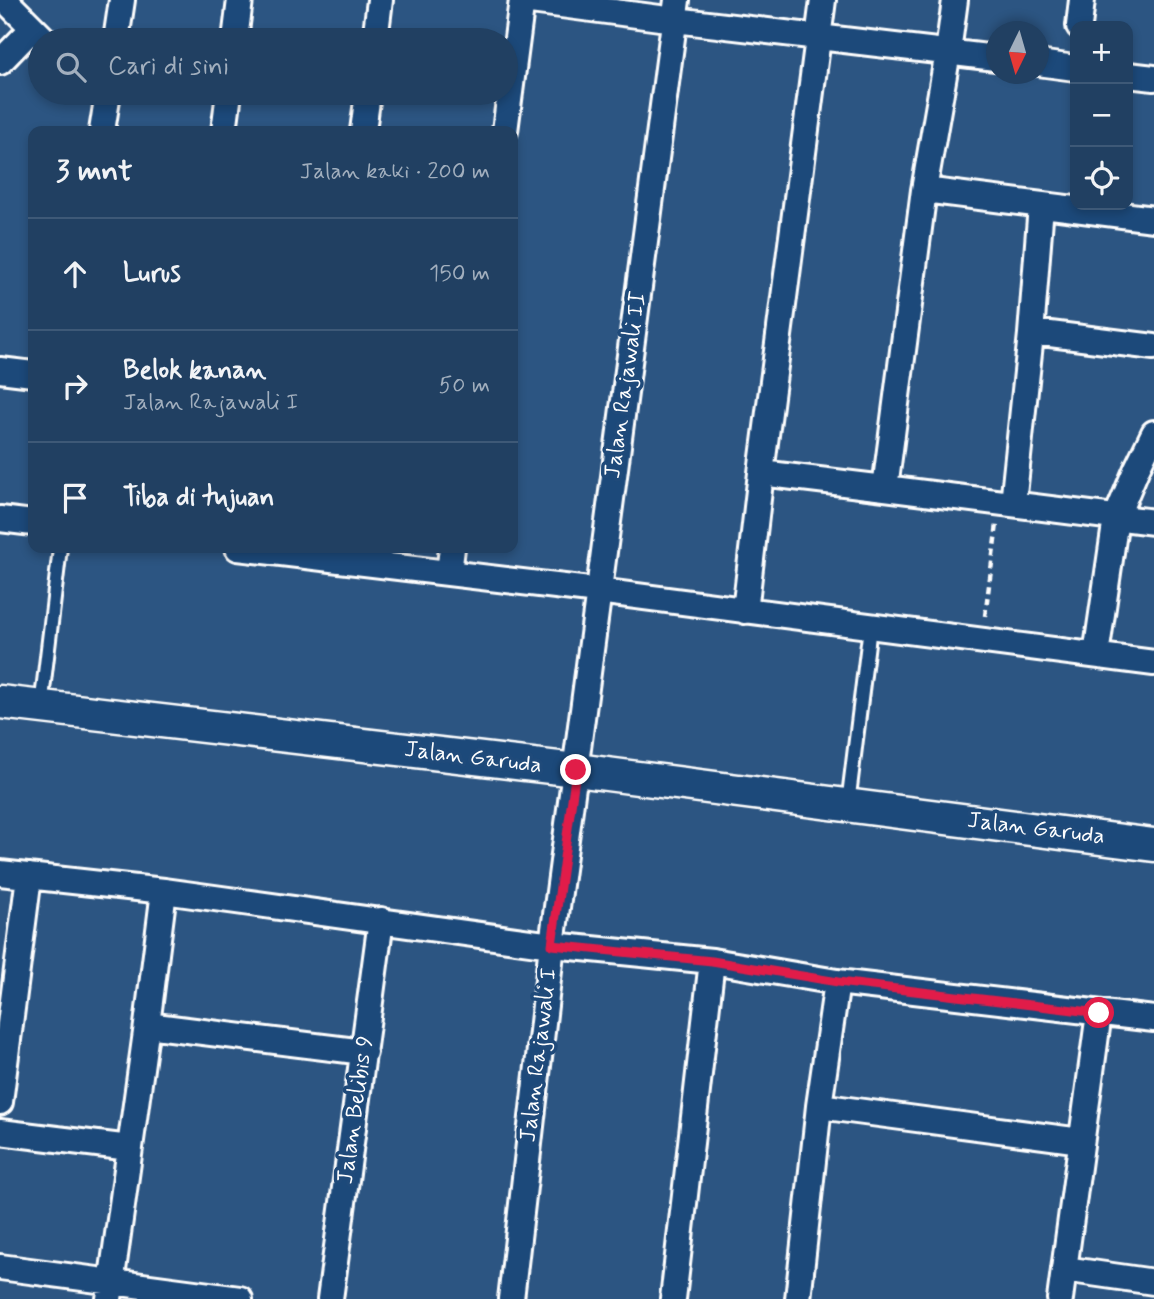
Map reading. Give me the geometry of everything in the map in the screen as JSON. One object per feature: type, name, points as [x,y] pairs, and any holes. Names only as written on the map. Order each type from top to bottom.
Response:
[{"type":"street","points":[[5,0],[33,28]]},
{"type":"street","points":[[118,28],[121,0]]},
{"type":"street","points":[[236,28],[240,0]]},
{"type":"street","points":[[376,28],[380,0]]},
{"type":"street","points":[[518,31],[522,0],[676,10],[818,37],[986,57]]},
{"type":"street","points":[[745,611],[823,0]]},
{"type":"street","points":[[885,488],[924,190],[955,0]]},
{"type":"street","points":[[1080,21],[1083,0]]},
{"type":"street","name":"Jalan Rajawali II","points":[[576,770],[676,10]]},
{"type":"street","points":[[0,62],[28,42]]},
{"type":"street","points":[[1049,64],[1070,63]]},
{"type":"street","points":[[1133,76],[1154,78]]},
{"type":"street","points":[[103,126],[106,105]]},
{"type":"street","points":[[225,126],[227,105]]},
{"type":"street","points":[[364,126],[366,105]]},
{"type":"street","points":[[506,126],[508,105]]},
{"type":"street","points":[[924,190],[1154,219]]},
{"type":"street","points":[[1006,503],[1031,334],[1041,205]]},
{"type":"street","points":[[1031,334],[1154,347]]},
{"type":"street","points":[[0,370],[28,373]]},
{"type":"street","points":[[1096,655],[1116,518],[1154,433]]},
{"type":"street","points":[[761,473],[1154,522]]},
{"type":"street","points":[[0,519],[28,522]]},
{"type":"street","points":[[317,553],[449,573],[1154,663]]},
{"type":"street","points":[[449,573],[451,553]]},
{"type":"street","name":"Jalan Garuda","points":[[0,702],[576,770],[1154,845]]},
{"type":"street","name":"Jalan Rajawali I","points":[[511,1299],[552,945],[576,770]]},
{"type":"street","points":[[0,873],[164,891],[552,945],[712,961],[838,982],[1154,1019]]},
{"type":"street","points":[[0,1102],[29,876]]},
{"type":"street","points":[[111,1290],[164,891]]},
{"type":"street","name":"Jalan Belibis 9","points":[[330,1299],[382,920]]},
{"type":"street","points":[[673,1299],[712,961]]},
{"type":"street","points":[[798,1299],[819,1106],[838,982]]},
{"type":"street","points":[[1060,1299],[1099,1013]]},
{"type":"street","points":[[147,1025],[364,1052]]},
{"type":"street","points":[[819,1106],[1081,1140]]},
{"type":"street","points":[[0,1132],[130,1148]]},
{"type":"street","points":[[0,1267],[111,1290],[240,1299]]},
{"type":"street","points":[[1065,1269],[1154,1282]]},
{"type":"lane","points":[[40,707],[59,553]]},
{"type":"lane","points":[[848,805],[870,627]]},
{"type":"path","points":[[982,642],[1006,503]]},
{"type":"route","points":[[576,770],[552,945],[712,961],[838,982],[1099,1013]]}]
